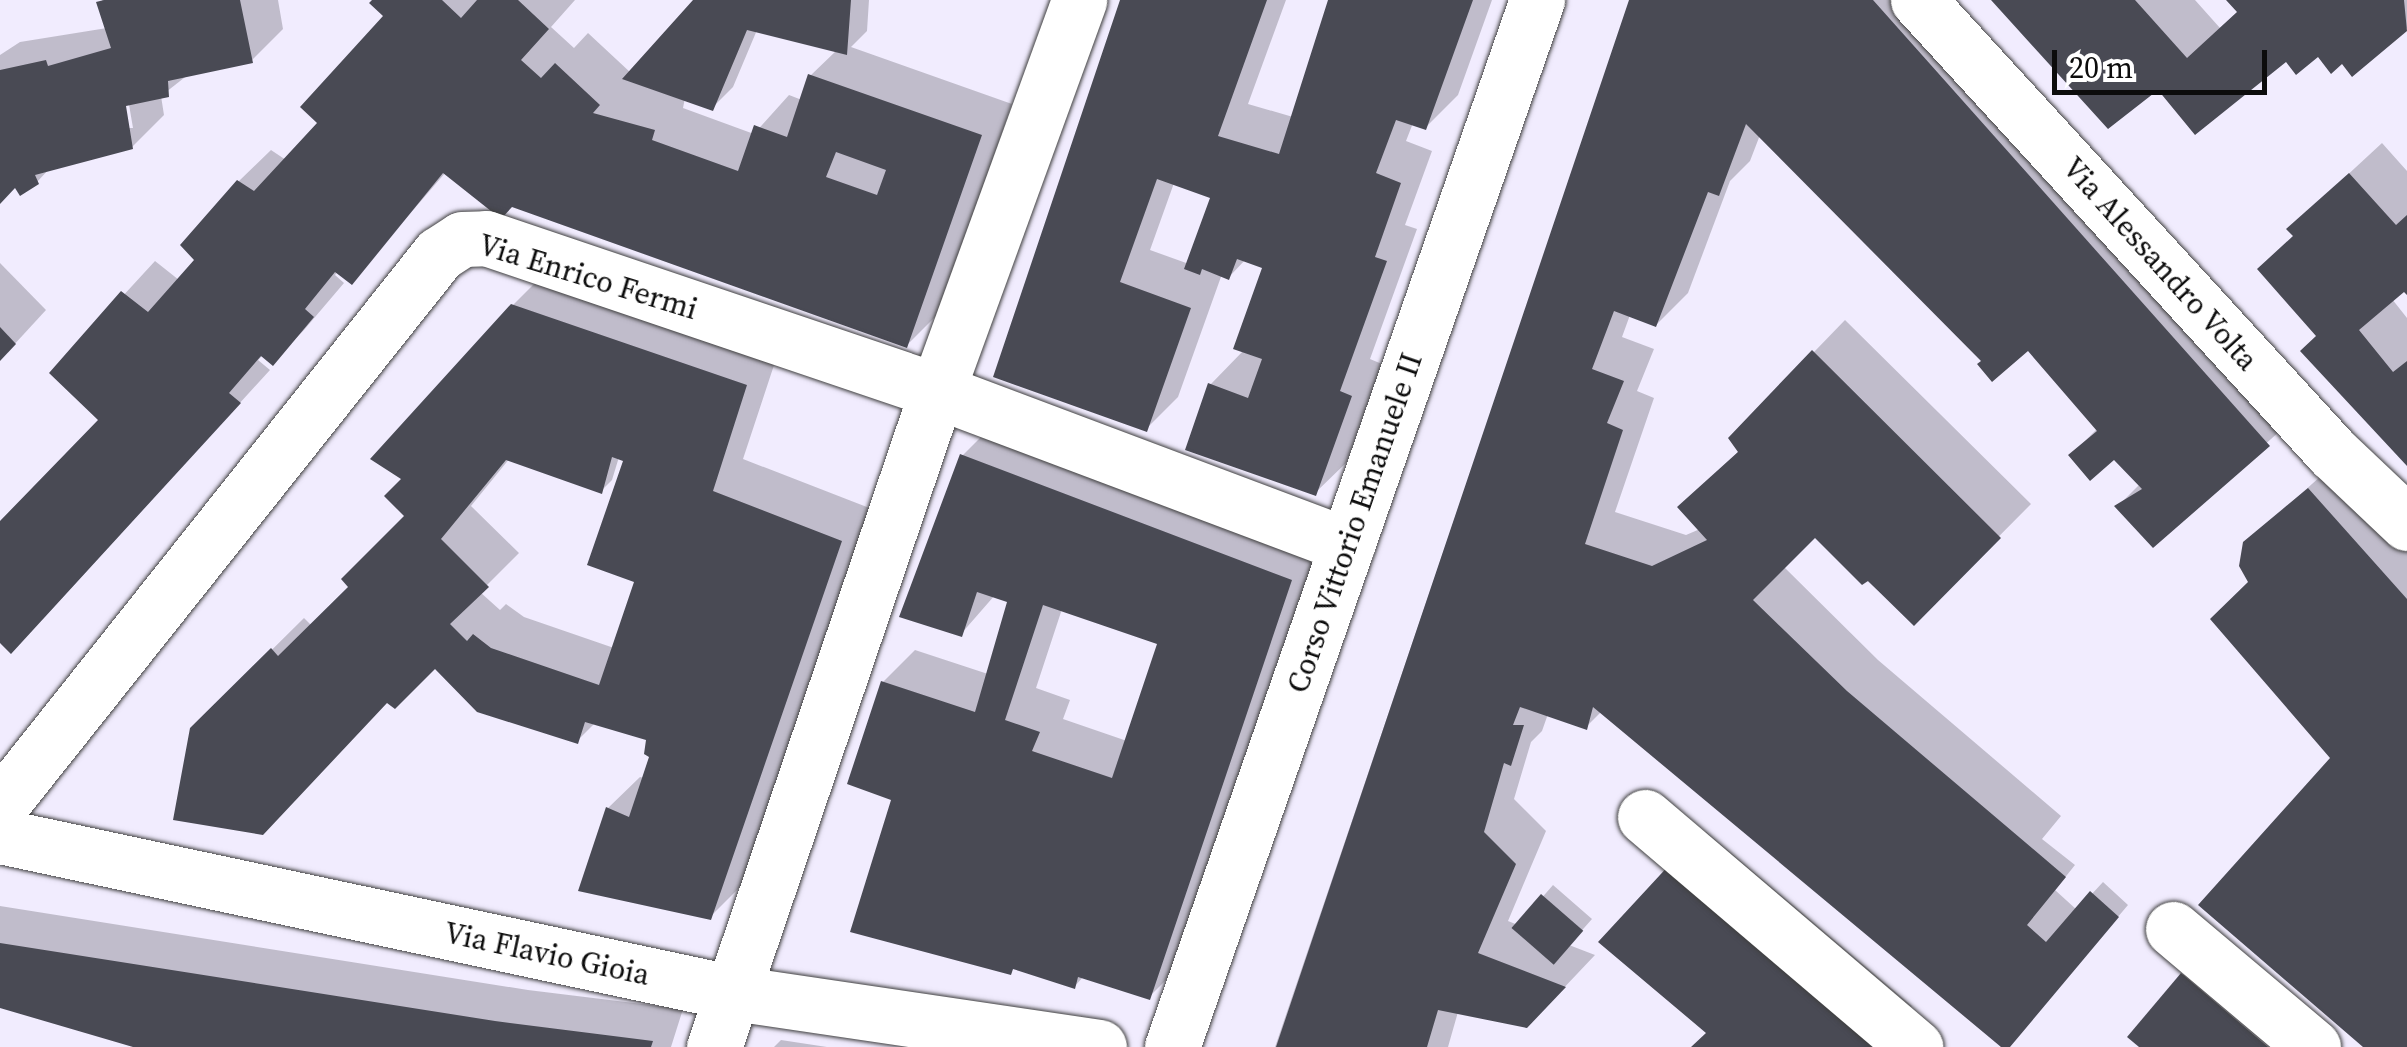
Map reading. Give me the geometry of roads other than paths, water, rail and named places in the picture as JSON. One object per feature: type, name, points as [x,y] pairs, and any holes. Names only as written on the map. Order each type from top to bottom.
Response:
[{"type":"street","points":[[714,1047],[937,391],[1079,0]]},
{"type":"street","name":"Corso Vittorio Emanuele II","points":[[1172,1047],[1537,0]]},
{"type":"street","name":"Via Alessandro Volta","points":[[1918,0],[2333,453],[2407,523]]},
{"type":"street","name":"Via Enrico Fermi","points":[[0,806],[439,254],[462,239],[486,238],[937,391],[1347,545]]},
{"type":"street","points":[[1645,817],[1915,1047]]},
{"type":"street","name":"Via Flavio Gioia","points":[[0,836],[734,994],[1099,1047]]},
{"type":"street","points":[[2173,928],[2313,1047]]}]
